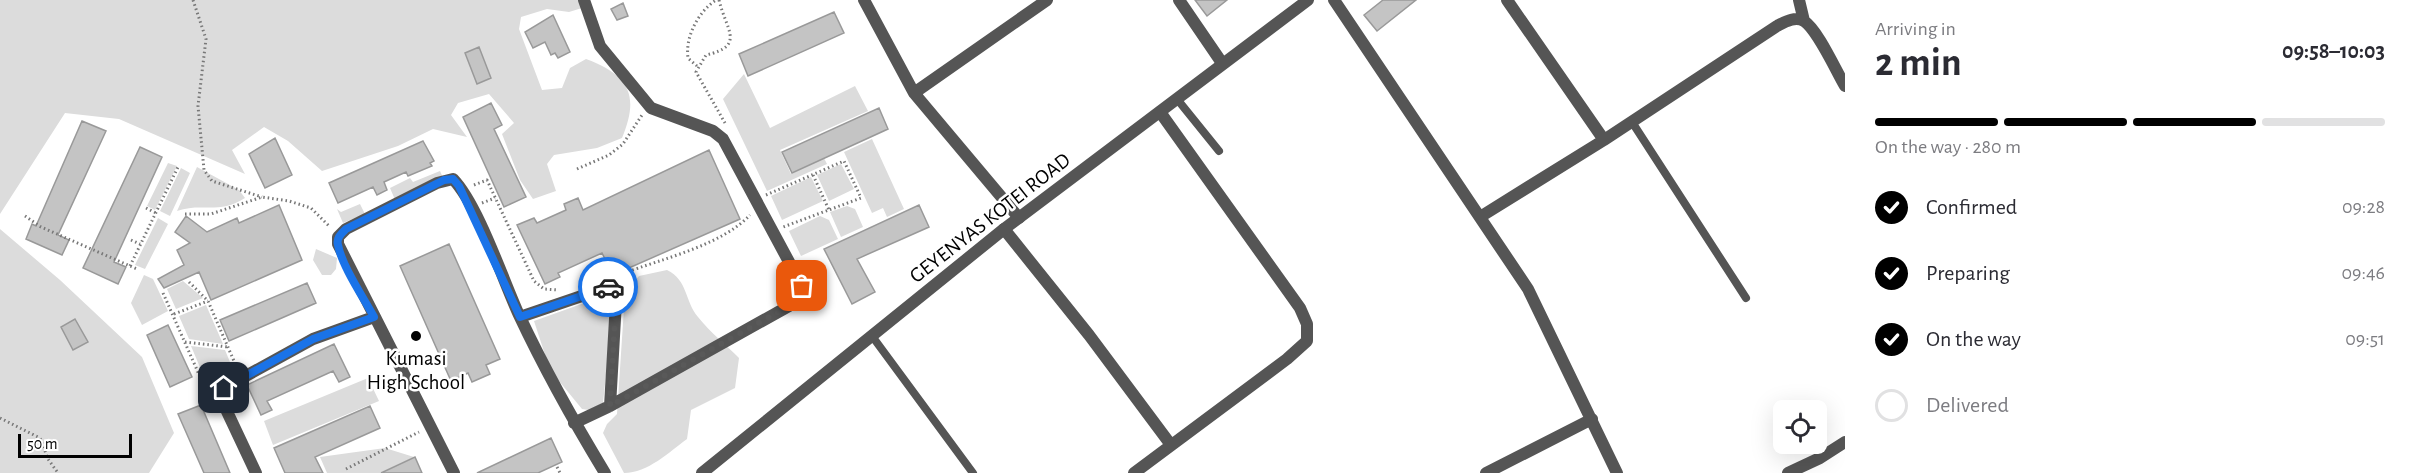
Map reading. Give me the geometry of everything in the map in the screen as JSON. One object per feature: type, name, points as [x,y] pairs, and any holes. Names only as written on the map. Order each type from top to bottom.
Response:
[{"type":"street","points":[[574,423],[610,406],[789,306],[803,295],[802,286],[723,139],[713,131],[651,108],[614,60],[600,46],[584,0]]},
{"type":"street","points":[[864,0],[914,93],[1019,218]]},
{"type":"street","points":[[914,93],[1047,0]]},
{"type":"street","points":[[1179,0],[1221,63]]},
{"type":"street","name":"GEYENYAS KOTEI ROAD","points":[[704,472],[1004,229],[1177,99],[1221,63],[1308,0]]},
{"type":"street","points":[[1334,0],[1528,289],[1617,473]]},
{"type":"street","points":[[1507,0],[1604,140]]},
{"type":"street","points":[[1799,0],[1804,21],[1845,86]]},
{"type":"street","points":[[1480,217],[1632,122],[1777,26],[1794,19],[1804,21]]},
{"type":"street","points":[[1134,473],[1287,359],[1307,341],[1307,324],[1300,308],[1160,112]]},
{"type":"street","points":[[454,473],[338,244],[338,237],[346,229],[444,180],[453,179],[462,192],[520,317],[574,423],[605,473]]},
{"type":"street","points":[[1004,229],[1097,345],[1171,445]]},
{"type":"street","points":[[520,317],[617,284],[610,406]]},
{"type":"street","points":[[256,473],[223,403],[224,388],[313,339],[374,317]]},
{"type":"street","points":[[1485,473],[1592,419]]},
{"type":"street","points":[[1788,473],[1820,458],[1845,442]]},
{"type":"lane","points":[[1177,99],[1219,151]]},
{"type":"lane","points":[[1632,122],[1746,298]]},
{"type":"lane","points":[[872,336],[973,473]]},
{"type":"path","points":[[193,0],[206,39],[198,106],[204,170],[212,181],[262,197],[289,201],[311,208],[338,237]]},
{"type":"path","points":[[698,66],[688,58],[686,46],[705,7],[718,0],[731,38],[730,46],[724,51],[706,55],[698,66],[698,79],[727,125]]},
{"type":"path","points":[[577,169],[609,155],[623,144],[639,118],[651,108]]},
{"type":"path","points":[[617,276],[658,264],[730,233],[749,216],[756,199],[844,161],[861,198],[773,231]]},
{"type":"path","points":[[130,266],[179,165]]},
{"type":"path","points":[[813,175],[829,210]]},
{"type":"path","points":[[462,192],[487,180],[534,280],[544,289],[567,290]]},
{"type":"path","points":[[185,214],[211,214],[262,197]]},
{"type":"path","points":[[146,208],[156,213]]},
{"type":"path","points":[[25,216],[41,227],[137,269]]},
{"type":"path","points":[[131,240],[140,244]]},
{"type":"path","points":[[189,282],[208,301],[242,378]]},
{"type":"path","points":[[163,293],[205,388],[223,403]]},
{"type":"path","points":[[173,315],[208,301]]},
{"type":"path","points":[[185,342],[228,347]]},
{"type":"path","points":[[0,418],[40,438],[48,459],[58,473]]},
{"type":"path","points":[[346,469],[373,453],[409,439],[429,426]]},
{"type":"path","points":[[557,467],[560,473]]},
{"type":"shaded area","points":[[0,0],[583,0],[582,8],[569,12],[547,9],[521,17],[519,29],[542,90],[562,88],[570,68],[586,59],[601,65],[621,80],[630,98],[630,110],[622,138],[597,148],[554,155],[547,164],[556,191],[533,199],[520,180],[502,134],[514,123],[489,94],[458,103],[451,115],[467,137],[433,129],[398,146],[322,171],[288,141],[264,127],[232,150],[245,174],[119,119],[65,113],[0,214]]},
{"type":"shaded area","points":[[744,74],[770,128],[855,86],[868,111],[780,150],[791,174],[824,158],[827,164],[767,191],[723,99]]},
{"type":"shaded area","points":[[872,139],[904,209],[887,217],[883,208],[872,213],[844,152]]},
{"type":"shaded area","points":[[168,163],[177,166],[155,210],[147,206]]},
{"type":"shaded area","points":[[841,164],[854,189],[829,201],[817,175]]},
{"type":"shaded area","points":[[197,167],[239,190],[245,198],[227,206],[177,211]]},
{"type":"shaded area","points":[[181,168],[190,173],[170,216],[160,211]]},
{"type":"shaded area","points":[[440,171],[444,180],[396,202],[390,188],[410,178],[413,182]]},
{"type":"shaded area","points":[[811,177],[823,201],[782,220],[771,196]]},
{"type":"shaded area","points":[[360,204],[365,214],[343,223],[337,209],[341,212]]},
{"type":"shaded area","points":[[847,206],[855,209],[863,227],[841,237],[830,212]]},
{"type":"shaded area","points":[[820,216],[829,220],[838,239],[801,256],[789,231]]},
{"type":"shaded area","points":[[158,218],[168,224],[145,269],[135,265]]},
{"type":"shaded area","points":[[0,229],[60,280],[142,357],[174,433],[149,473],[0,473]]},
{"type":"shaded area","points":[[316,249],[337,258],[336,269],[331,275],[322,275],[313,260]]},
{"type":"shaded area","points":[[667,270],[674,274],[683,285],[698,317],[739,358],[735,388],[691,410],[687,439],[673,450],[650,466],[624,473],[603,433],[607,424],[617,414],[625,293],[639,276]]},
{"type":"shaded area","points":[[144,275],[153,279],[168,311],[142,325],[131,303]]},
{"type":"shaded area","points":[[183,281],[203,298],[176,309],[167,289]]},
{"type":"shaded area","points":[[601,297],[610,300],[613,308],[603,403],[589,410],[582,409],[550,370],[534,321]]},
{"type":"shaded area","points":[[206,305],[223,344],[189,339],[179,316]]},
{"type":"shaded area","points":[[191,346],[225,350],[235,374],[207,384]]},
{"type":"shaded area","points":[[368,378],[379,401],[273,445],[264,421]]},
{"type":"shaded area","points":[[385,448],[414,457],[380,473],[327,473],[320,457]]},
{"type":"building","points":[[1195,0],[1227,0],[1207,16]]},
{"type":"building","points":[[1383,0],[1416,0],[1377,31],[1364,15]]},
{"type":"building","points":[[623,3],[628,16],[617,20],[611,9]]},
{"type":"building","points":[[834,12],[844,33],[748,76],[739,54]]},
{"type":"building","points":[[553,15],[570,52],[558,58],[555,53],[551,55],[545,42],[533,48],[525,32]]},
{"type":"building","points":[[479,47],[491,78],[477,84],[465,53]]},
{"type":"building","points":[[491,103],[502,125],[494,129],[526,197],[504,207],[463,117]]},
{"type":"building","points":[[879,108],[888,129],[792,173],[782,152]]},
{"type":"building","points":[[82,121],[106,131],[58,235],[69,240],[62,255],[26,239],[32,224],[36,226]]},
{"type":"building","points":[[275,138],[292,175],[265,188],[249,154]]},
{"type":"building","points":[[423,141],[434,161],[430,163],[432,166],[408,176],[406,172],[384,182],[387,190],[377,195],[373,187],[338,203],[329,183]]},
{"type":"building","points":[[140,147],[162,157],[114,262],[126,267],[118,284],[83,268]]},
{"type":"building","points":[[709,150],[740,219],[613,275],[602,253],[558,273],[560,277],[545,284],[517,225],[534,218],[537,223],[566,210],[564,204],[578,198],[583,210]]},
{"type":"building","points":[[279,205],[302,260],[211,300],[199,272],[164,288],[158,279],[184,265],[177,250],[190,243],[175,232],[186,216],[207,232],[237,218],[239,223]]},
{"type":"building","points":[[919,205],[929,227],[857,259],[875,292],[852,304],[824,249]]},
{"type":"building","points":[[449,244],[500,359],[486,365],[490,374],[472,382],[468,373],[451,381],[400,266]]},
{"type":"building","points":[[307,283],[316,303],[229,341],[220,320]]},
{"type":"building","points":[[75,319],[88,342],[73,350],[61,327]]},
{"type":"building","points":[[168,325],[192,377],[170,387],[147,335]]},
{"type":"building","points":[[334,344],[350,377],[339,382],[333,371],[267,401],[272,410],[261,415],[247,385]]},
{"type":"building","points":[[201,405],[230,473],[204,473],[178,414]]},
{"type":"building","points":[[370,406],[380,428],[315,457],[323,473],[285,473],[274,448]]},
{"type":"building","points":[[551,438],[562,462],[538,473],[477,473]]},
{"type":"building","points":[[415,457],[422,473],[381,473]]},
{"type":"way so far","points":[[608,287],[617,284],[610,406],[789,306],[803,295],[802,286]]},
{"type":"place","name":"Kumasi High School","points":[[416,336]]},
{"type":"route","points":[[224,388],[313,339],[374,317],[343,257],[338,237],[346,229],[444,180],[453,179],[459,186],[520,317],[608,287]]}]
